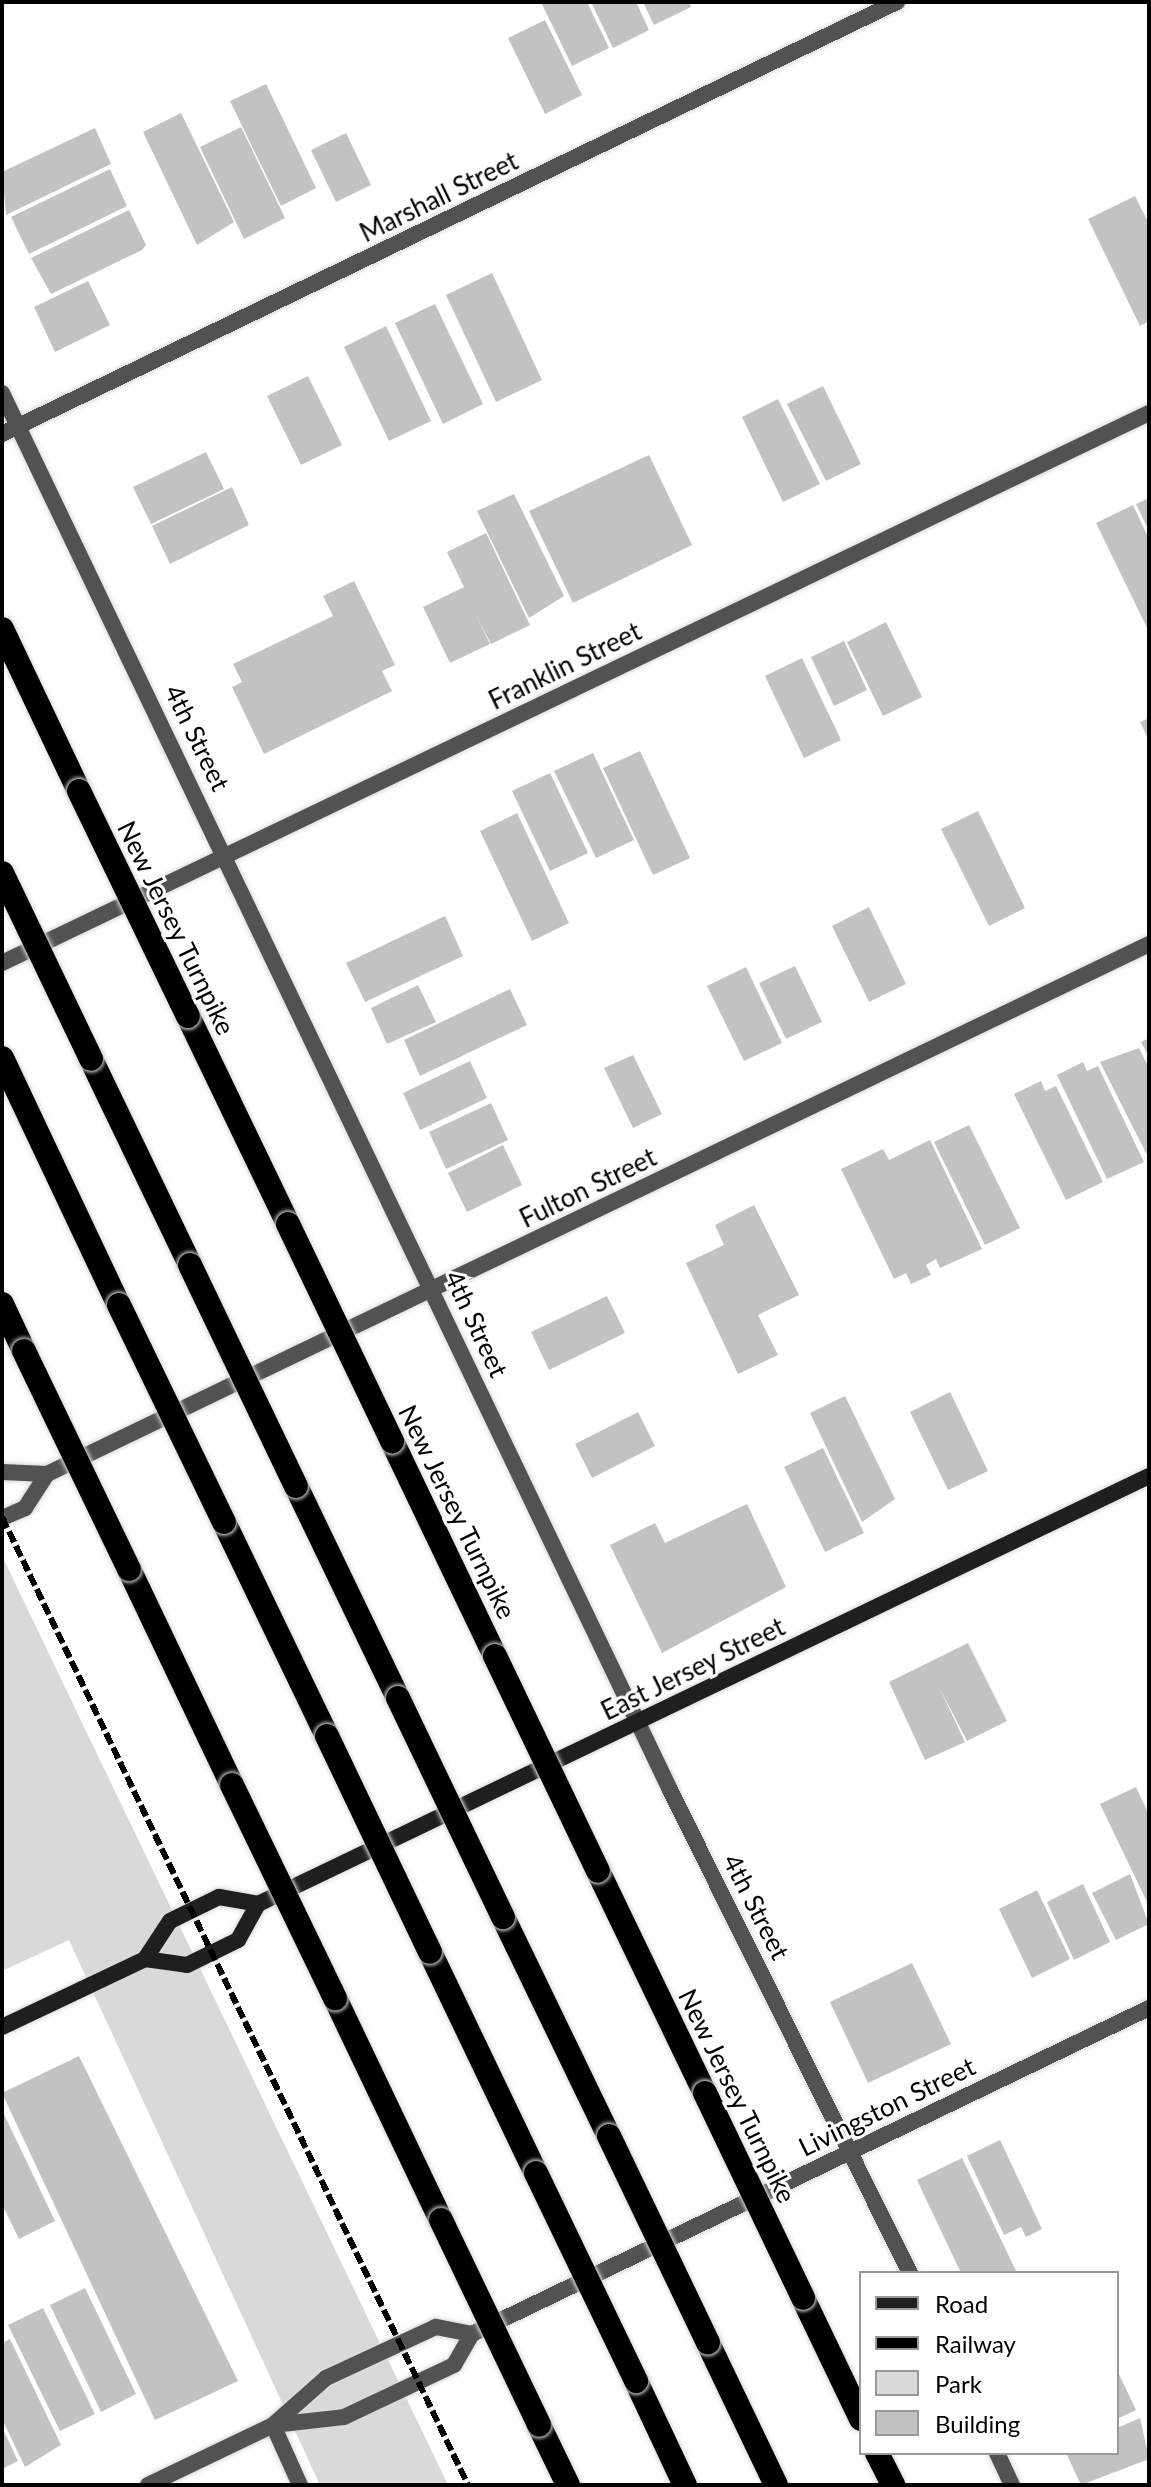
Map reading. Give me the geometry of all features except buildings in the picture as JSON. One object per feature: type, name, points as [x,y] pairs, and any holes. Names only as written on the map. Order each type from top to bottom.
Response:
[{"type":"highway","name":"New Jersey Turnpike","points":[[2,629],[859,2415]]},
{"type":"highway","points":[[2,873],[776,2485]]},
{"type":"highway","points":[[2,1058],[685,2485]]},
{"type":"highway","points":[[2,1304],[568,2485]]},
{"type":"highway","points":[[878,2455],[893,2485]]},
{"type":"street","name":"Marshall Street","points":[[2,434],[897,2]]},
{"type":"street","name":"4th Street","points":[[2,393],[227,854],[638,1722],[909,2271]]},
{"type":"street","name":"Franklin Street","points":[[2,963],[1149,413]]},
{"type":"street","name":"Fulton Street","points":[[2,1472],[47,1474],[1149,944]]},
{"type":"street","points":[[2,1518],[25,1508],[47,1474]]},
{"type":"street","name":"East Jersey Street","points":[[258,1904],[1149,1476]]},
{"type":"street","points":[[2,2027],[145,1959],[182,1915],[219,1897],[258,1904],[238,1940],[187,1965],[145,1959]]},
{"type":"street","name":"Livingston Street","points":[[472,2334],[1149,2008]]},
{"type":"street","points":[[148,2485],[273,2425],[326,2378],[436,2327],[472,2334],[454,2365],[344,2417],[273,2425]]},
{"type":"street","points":[[273,2425],[300,2485]]},
{"type":"street","points":[[998,2455],[1012,2485]]},
{"type":"green space","points":[[2,1556],[448,2485],[320,2485],[69,1940],[2,1971]]},
{"type":"railway","points":[[2,1517],[468,2485]]}]
